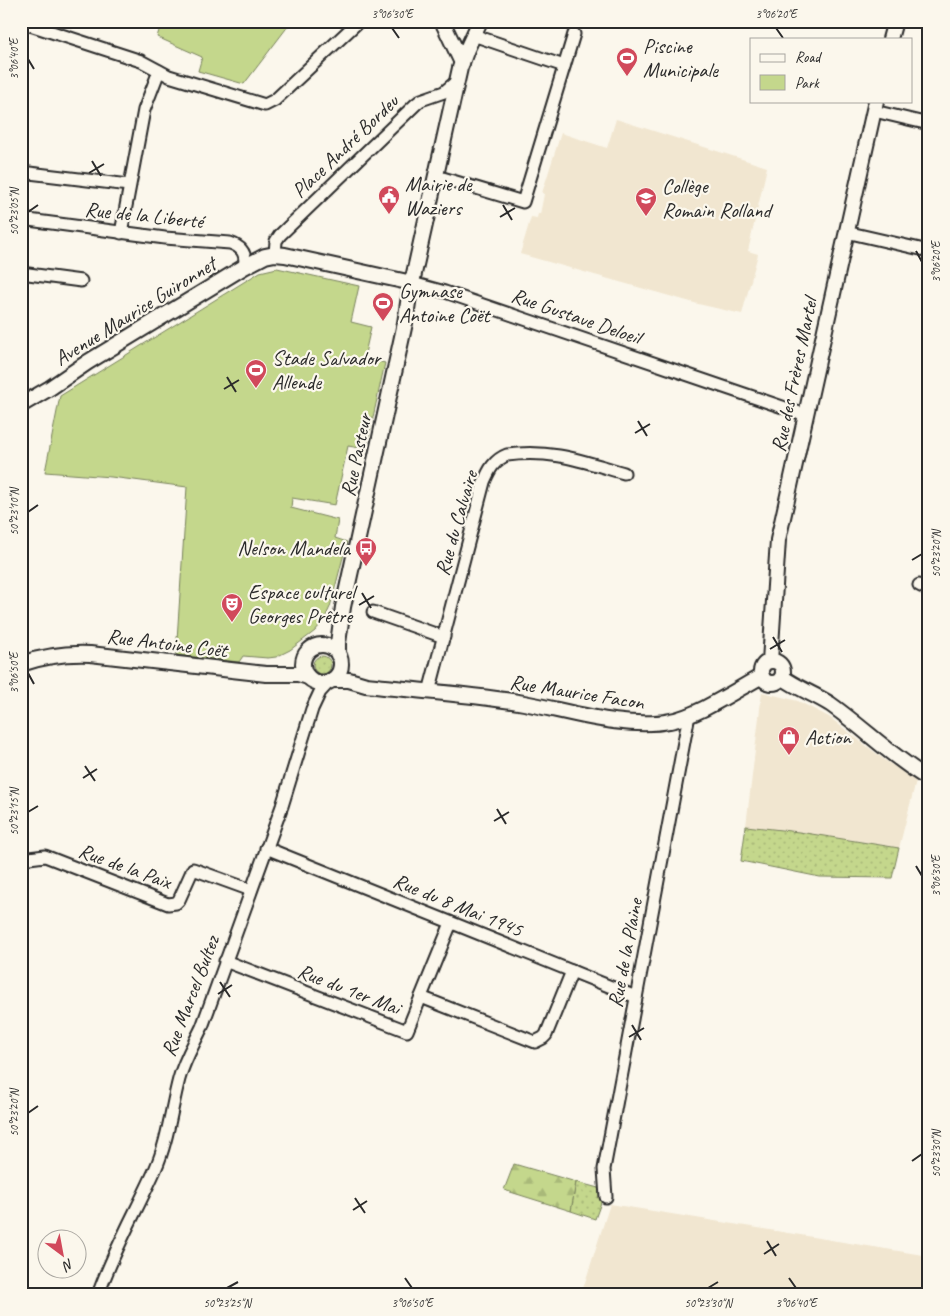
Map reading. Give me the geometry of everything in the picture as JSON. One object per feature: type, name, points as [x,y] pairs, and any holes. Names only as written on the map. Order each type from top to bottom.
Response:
[{"type":"street","points":[[21,22],[141,61],[169,76],[262,105],[269,104],[275,100],[360,21]]},
{"type":"street","points":[[442,21],[462,63]]},
{"type":"street","name":"Rue Pasteur","points":[[340,657],[338,643],[343,607],[402,339],[412,283],[457,81],[462,63],[480,21]]},
{"type":"street","points":[[890,38],[895,21]]},
{"type":"street","points":[[436,176],[523,202],[574,34]]},
{"type":"street","points":[[473,35],[564,66]]},
{"type":"street","points":[[121,232],[147,100],[159,71]]},
{"type":"street","name":"Place André Bordeu","points":[[275,254],[278,237],[416,104],[441,93],[457,81]]},
{"type":"street","points":[[875,106],[929,124]]},
{"type":"street","name":"Rue des Frères Martel","points":[[770,661],[778,540],[875,106]]},
{"type":"street","points":[[21,172],[129,185]]},
{"type":"street","name":"Rue de la Liberté","points":[[21,219],[121,232],[230,243],[238,246],[243,251],[244,267]]},
{"type":"street","points":[[846,232],[929,251]]},
{"type":"street","points":[[244,267],[265,256],[275,254]]},
{"type":"street","name":"Rue Gustave Deloeil","points":[[275,254],[412,283],[445,292],[806,415]]},
{"type":"street","name":"Avenue Maurice Guironnet","points":[[21,405],[244,267]]},
{"type":"street","points":[[21,272],[81,281]]},
{"type":"street","name":"Rue du Calvaire","points":[[429,692],[484,482],[496,461],[501,457],[513,454],[553,454],[624,473]]},
{"type":"street","name":"Rue Pasteur","points":[[318,646],[332,635],[343,607]]},
{"type":"street","points":[[373,612],[444,637]]},
{"type":"street","points":[[318,646],[330,647],[340,657],[339,672],[331,681],[321,683],[310,678],[304,669],[304,659],[310,650],[318,646]]},
{"type":"street","name":"Rue Antoine Coët","points":[[21,664],[46,657],[90,654],[266,674],[298,674],[310,678]]},
{"type":"street","name":"Rue Maurice Facon","points":[[340,657],[356,676],[377,686]]},
{"type":"street","points":[[770,661],[777,661],[782,665],[784,671],[782,678],[778,682],[766,681],[762,676],[762,668],[765,663],[770,661]]},
{"type":"street","name":"Rue Maurice Facon","points":[[331,681],[349,680],[377,686],[523,703],[635,723],[665,722],[689,715],[762,676]]},
{"type":"street","name":"Rue Marcel Bultez","points":[[310,678],[314,690],[312,709]]},
{"type":"street","points":[[782,678],[830,704],[910,767],[929,779]]},
{"type":"street","name":"Rue Marcel Bultez","points":[[98,1295],[164,1147],[179,1077],[185,1060],[202,1027],[293,772],[312,709],[320,692],[331,681]]},
{"type":"street","name":"Rue de la Plaine","points":[[606,1197],[604,1169],[689,715]]},
{"type":"street","name":"Rue du 8 Mai 1945","points":[[266,848],[636,996]]},
{"type":"street","name":"Rue de la Paix","points":[[21,859],[45,856],[168,904],[176,903],[179,900],[193,869],[251,890]]},
{"type":"street","name":"Rue du 1er Mai","points":[[225,961],[407,1031],[451,923]]},
{"type":"street","points":[[421,997],[535,1042],[546,1035],[572,971]]},
{"type":"shaded area","name":"Collège Romain Rolland","points":[[616,119],[767,167],[748,251],[758,254],[742,314],[698,304],[520,254],[531,217],[537,218],[538,214],[540,214],[544,194],[542,193],[561,133],[607,148]]},
{"type":"shaded area","points":[[762,692],[798,701],[829,717],[886,761],[916,781],[899,848],[746,826]]},
{"type":"shaded area","points":[[610,1204],[929,1256],[929,1295],[581,1295]]},
{"type":"green space","points":[[162,21],[292,21],[244,84],[198,71],[202,57],[157,37]]},
{"type":"green space","points":[[277,268],[359,286],[351,322],[371,327],[364,358],[385,363],[366,449],[348,446],[335,505],[292,498],[291,508],[338,520],[335,538],[347,542],[330,607],[324,620],[315,631],[290,650],[276,657],[243,656],[239,662],[176,655],[187,487],[111,477],[45,472],[60,396],[260,272]]},
{"type":"green space","points":[[322,656],[328,659],[331,665],[328,671],[322,674],[316,671],[313,665],[316,659]]},
{"type":"green space","points":[[746,826],[799,832],[899,848],[892,878],[820,877],[741,861]]},
{"type":"green space","points":[[514,1164],[576,1182],[571,1211],[504,1190]]},
{"type":"green space","points":[[576,1182],[602,1189],[603,1197],[595,1219],[571,1211]]},
{"type":"place","name":"Piscine Municipale","points":[[627,77]]},
{"type":"place","name":"Mairie de Waziers","points":[[389,215]]},
{"type":"place","name":"Collège Romain Rolland","points":[[646,217]]},
{"type":"place","name":"Gymnase Antoine Coët","points":[[383,322]]},
{"type":"place","name":"Stade Salvador Allende","points":[[256,389]]},
{"type":"place","name":"Nelson Mandela","points":[[366,567]]},
{"type":"place","name":"Espace culturel Georges Prêtre","points":[[232,623]]},
{"type":"place","name":"Action","points":[[789,756]]}]
